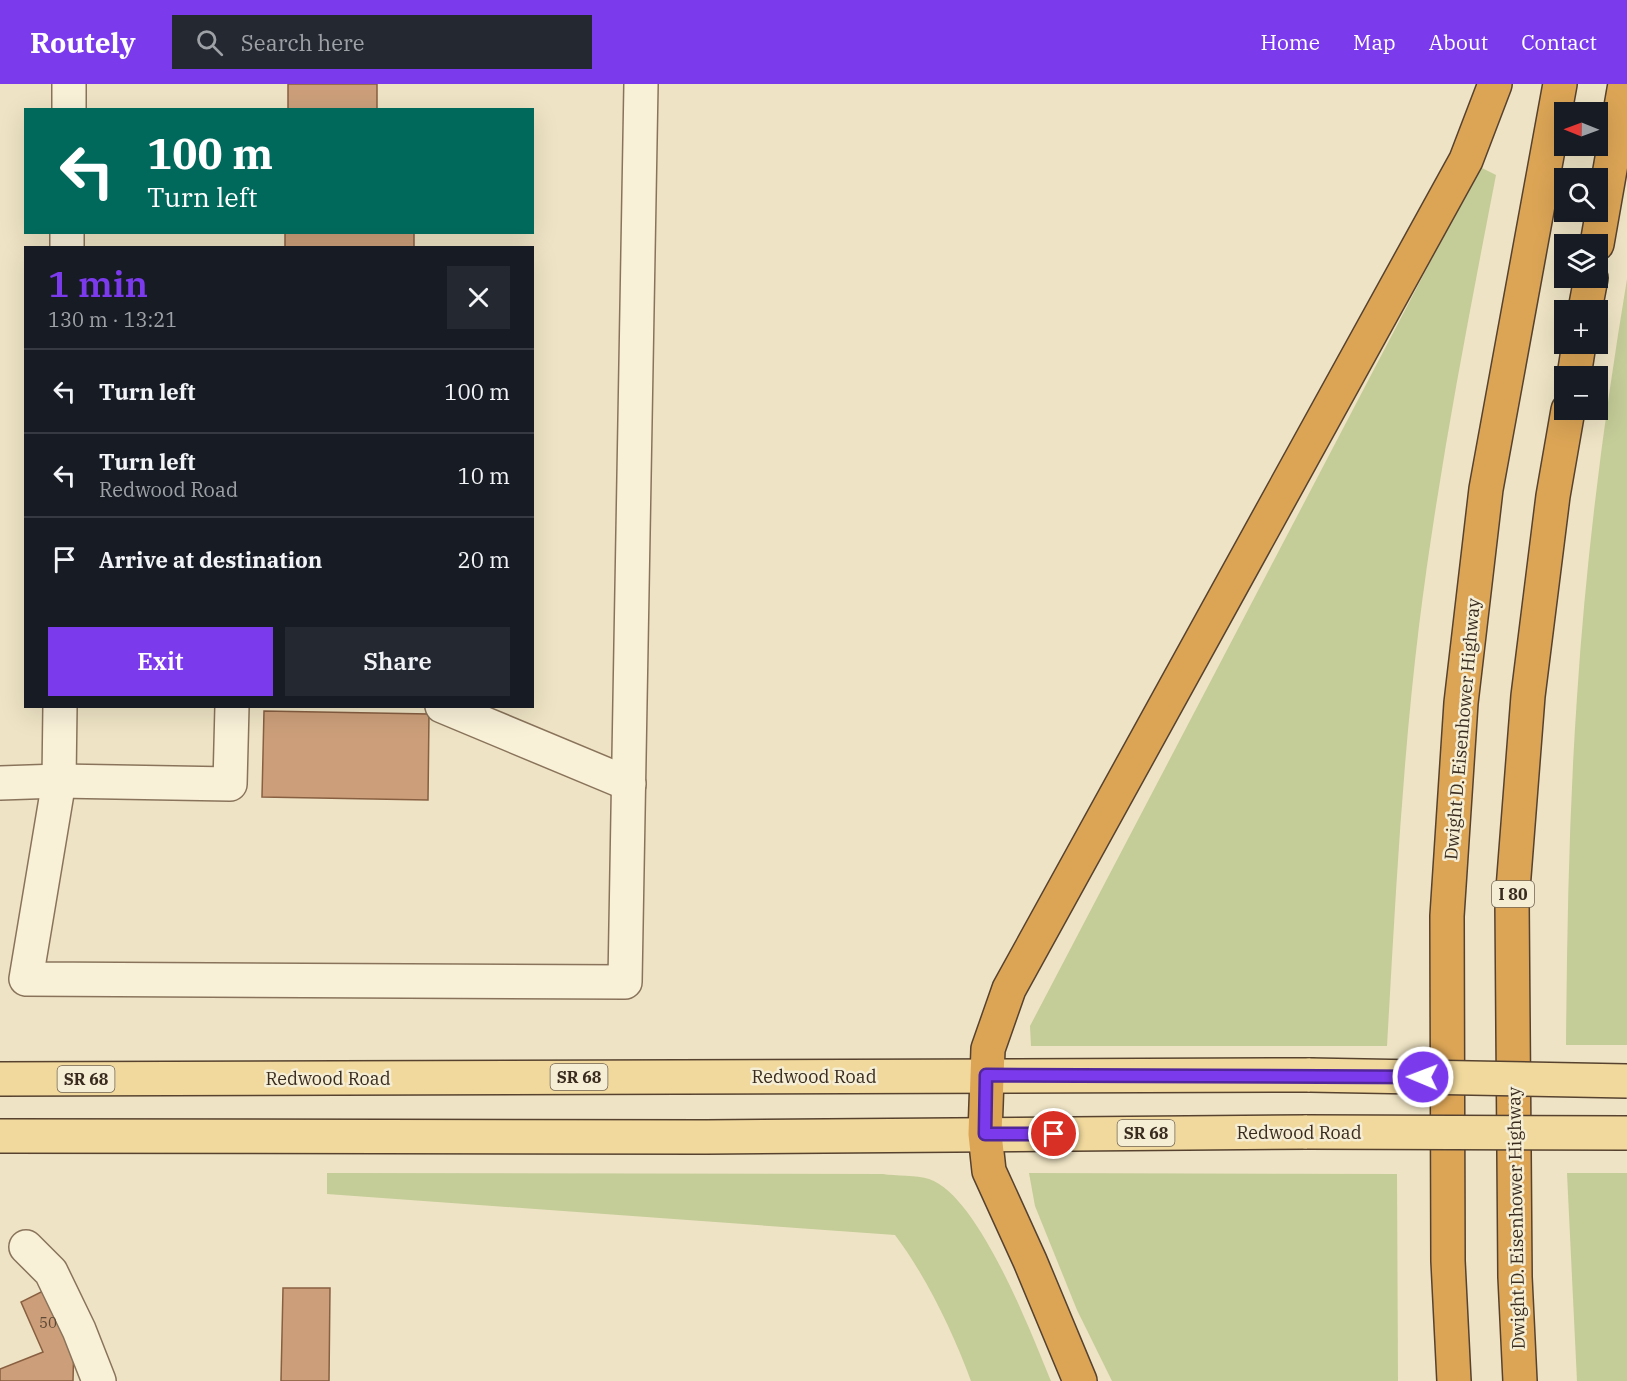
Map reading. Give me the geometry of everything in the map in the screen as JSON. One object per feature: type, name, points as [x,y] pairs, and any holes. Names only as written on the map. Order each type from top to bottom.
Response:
[{"type":"highway","points":[[1080,1381],[1030,1261],[992,1180],[985,1134],[988,1048],[1009,989],[1466,160],[1495,84]]},
{"type":"highway","name":"Dwight D. Eisenhower Highway","points":[[1454,1381],[1448,1261],[1447,916],[1461,703],[1486,489],[1560,84]]},
{"type":"highway","points":[[1599,234],[1625,84]]},
{"type":"highway","name":"Dwight D. Eisenhower Highway","points":[[1520,1381],[1515,1277],[1512,902],[1528,696],[1553,496],[1566,420]]},
{"type":"highway","points":[[1436,1381],[1447,916]]},
{"type":"highway","points":[[1515,1277],[1524,1381]]},
{"type":"main road","name":"Redwood Road","points":[[0,1079],[1310,1075],[1627,1081]]},
{"type":"main road","name":"Redwood Road","points":[[0,1136],[706,1137],[1307,1131],[1627,1133]]},
{"type":"lane","points":[[69,84],[69,108]]},
{"type":"lane","points":[[60,708],[59,781],[26,979],[625,982],[641,84]]},
{"type":"lane","points":[[0,783],[59,781],[230,784],[232,708]]},
{"type":"lane","points":[[447,708],[629,784]]},
{"type":"lane","points":[[26,1246],[51,1272],[79,1330],[99,1381]]},
{"type":"green space","points":[[1480,167],[1496,175],[1444,456],[1419,626],[1396,888],[1387,1046],[1031,1046],[1030,1026]]},
{"type":"green space","points":[[1627,279],[1627,1045],[1566,1045],[1574,741],[1585,592],[1611,383]]},
{"type":"green space","points":[[327,1173],[883,1174],[929,1179],[948,1191],[966,1211],[984,1238],[1017,1300],[1051,1381],[971,1381],[938,1305],[895,1235],[327,1194]]},
{"type":"green space","points":[[1029,1173],[1397,1174],[1398,1381],[1112,1381],[1077,1310],[1035,1206]]},
{"type":"green space","points":[[1567,1173],[1627,1173],[1627,1381],[1577,1381]]},
{"type":"building","points":[[288,84],[377,84],[377,108],[288,108]]},
{"type":"building","points":[[285,234],[414,234],[414,246],[285,246]]},
{"type":"building","points":[[264,711],[429,714],[428,800],[262,797]]},
{"type":"building","points":[[51,1287],[74,1341],[73,1381],[0,1381],[0,1369],[43,1352],[21,1302]]},
{"type":"building","points":[[283,1288],[330,1288],[329,1381],[281,1381]]},
{"type":"route","points":[[1054,1134],[985,1134],[986,1075],[1423,1077]]}]
